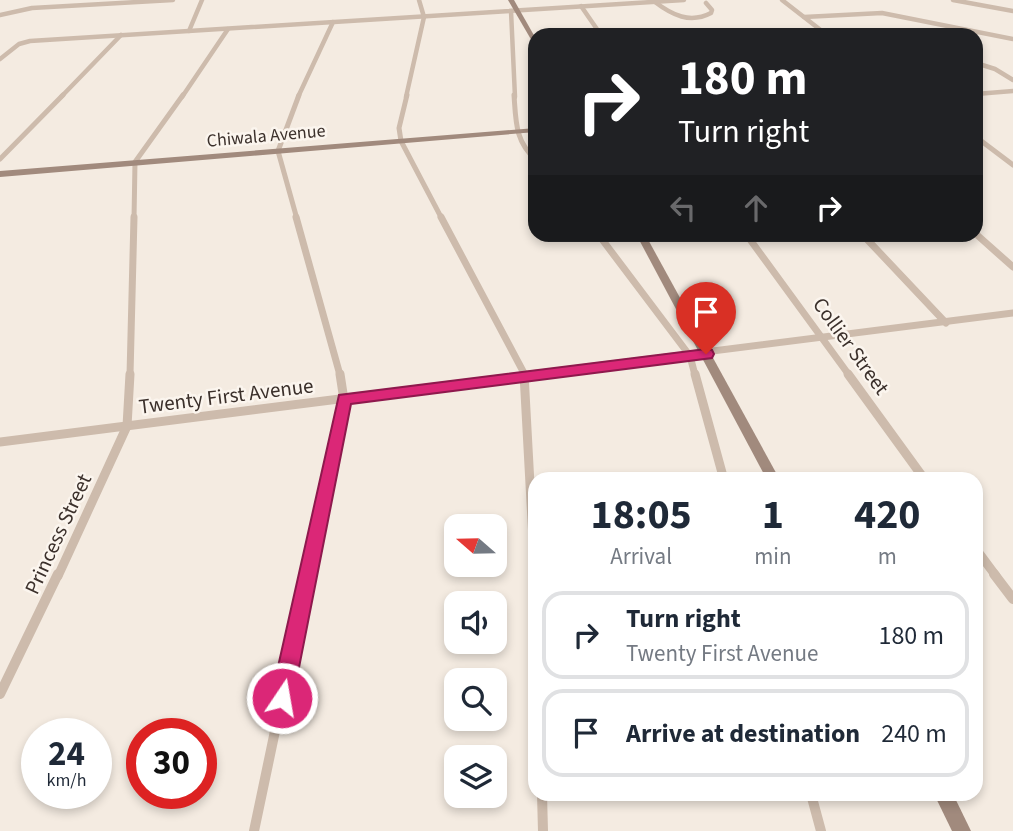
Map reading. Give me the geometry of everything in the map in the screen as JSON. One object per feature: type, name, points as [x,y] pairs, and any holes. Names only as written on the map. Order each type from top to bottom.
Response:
[{"type":"main road","points":[[511,0],[514,11],[528,33]]},
{"type":"main road","name":"Chiwala Avenue","points":[[0,174],[528,131]]},
{"type":"main road","points":[[644,242],[770,472]]},
{"type":"main road","points":[[947,801],[962,831]]},
{"type":"street","points":[[0,15],[40,8],[173,0]]},
{"type":"street","points":[[189,31],[202,0]]},
{"type":"street","points":[[419,0],[424,17],[399,128],[401,141],[525,376],[531,472]]},
{"type":"street","points":[[0,59],[24,42],[684,0]]},
{"type":"street","points":[[782,0],[818,28]]},
{"type":"street","points":[[953,0],[1013,11]]},
{"type":"street","points":[[655,2],[672,15],[692,19],[706,17],[711,13],[712,9],[706,3]]},
{"type":"street","points":[[581,6],[596,28]]},
{"type":"street","points":[[514,11],[516,132],[528,153]]},
{"type":"street","points":[[804,17],[882,13],[958,28]]},
{"type":"street","points":[[254,831],[344,400],[344,388],[278,151],[305,77],[333,22]]},
{"type":"street","points":[[127,426],[132,336],[135,162],[228,29]]},
{"type":"street","points":[[983,33],[1013,39]]},
{"type":"street","points":[[0,159],[121,35]]},
{"type":"street","points":[[0,52],[8,52]]},
{"type":"street","points":[[983,66],[995,69],[1013,80]]},
{"type":"street","points":[[983,93],[1013,91]]},
{"type":"street","points":[[983,142],[1013,165]]},
{"type":"street","points":[[983,240],[1013,267]]},
{"type":"street","points":[[604,242],[690,356],[722,472]]},
{"type":"street","name":"Collier Street","points":[[752,242],[919,472]]},
{"type":"street","points":[[870,242],[946,323]]},
{"type":"street","name":"Twenty First Avenue","points":[[0,442],[1013,313]]},
{"type":"street","name":"Princess Street","points":[[0,694],[127,426]]},
{"type":"street","points":[[983,558],[1013,599]]},
{"type":"street","points":[[542,801],[543,831]]},
{"type":"street","points":[[813,801],[821,831]]},
{"type":"route","points":[[282,698],[344,400],[706,354]]}]
